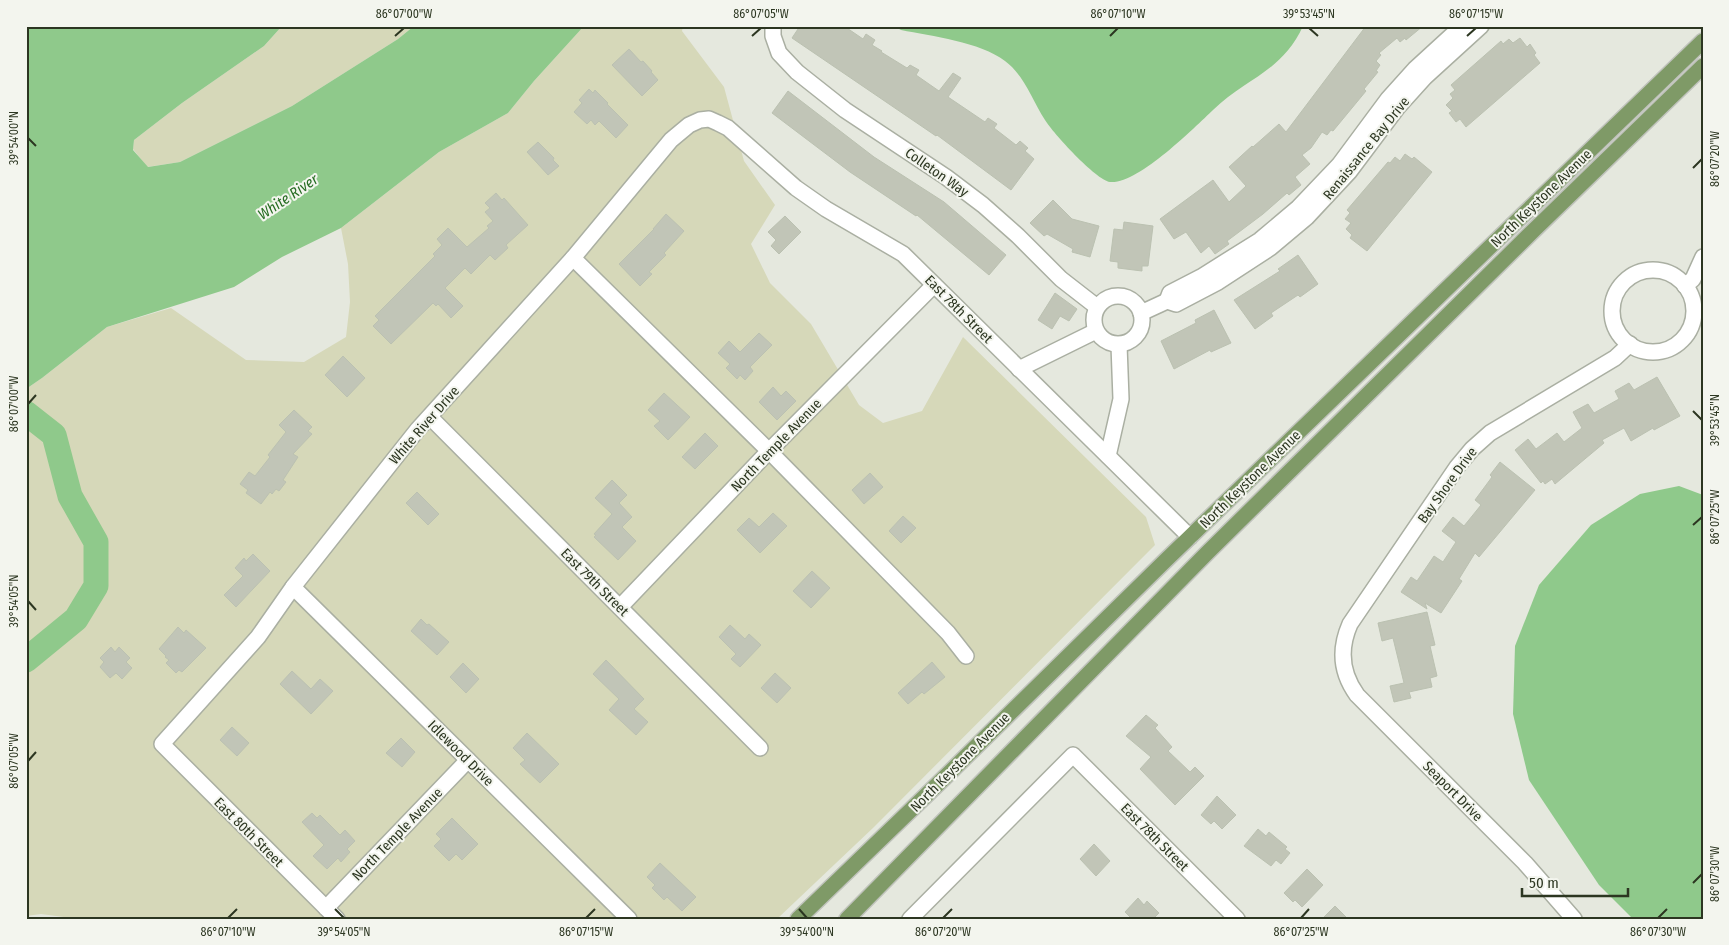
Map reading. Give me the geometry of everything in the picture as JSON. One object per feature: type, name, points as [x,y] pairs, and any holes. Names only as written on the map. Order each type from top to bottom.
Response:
[{"type":"main road","name":"North Keystone Avenue","points":[[798,919],[1703,41]]},
{"type":"main road","name":"North Keystone Avenue","points":[[847,919],[1207,553],[1703,66]]},
{"type":"street","name":"Colleton Way","points":[[773,26],[774,42],[779,54],[797,72],[845,110],[970,195],[1018,236],[1065,282],[1097,307]]},
{"type":"street","name":"Renaissance Bay Drive","points":[[1167,301],[1170,293],[1201,277],[1260,240],[1298,208],[1339,165],[1388,99],[1415,69],[1462,26]]},
{"type":"street","name":"Renaissance Bay Drive","points":[[1141,313],[1167,301],[1176,304],[1218,282],[1270,248],[1307,217],[1349,172],[1397,108],[1425,77],[1481,26]]},
{"type":"street","name":"East 78th Street","points":[[700,120],[709,119],[728,128],[796,188],[826,209],[895,248],[912,262],[934,286],[1190,537]]},
{"type":"street","name":"White River Drive","points":[[162,744],[258,637],[293,587],[430,417],[573,258],[671,140],[689,124],[700,120]]},
{"type":"street","points":[[1685,286],[1693,279],[1703,257]]},
{"type":"street","points":[[573,258],[948,633],[966,656]]},
{"type":"street","points":[[1656,270],[1674,276],[1685,286],[1691,297],[1692,322],[1682,338],[1673,346],[1655,351],[1642,350],[1630,344],[1617,330],[1612,312],[1614,297],[1618,288],[1637,273],[1656,270]]},
{"type":"street","name":"North Temple Avenue","points":[[620,607],[768,451],[934,286]]},
{"type":"street","points":[[1112,296],[1123,296],[1134,301],[1141,313],[1142,327],[1131,341],[1118,345],[1103,340],[1096,331],[1093,317],[1097,307],[1105,299],[1112,296]]},
{"type":"street","points":[[1019,369],[1096,331]]},
{"type":"street","name":"Bay Shore Drive","points":[[1342,657],[1345,637],[1350,624],[1457,467],[1472,449],[1500,426],[1615,358],[1630,344]]},
{"type":"street","points":[[1108,456],[1120,399],[1118,345]]},
{"type":"street","name":"East 79th Street","points":[[430,417],[760,748]]},
{"type":"street","name":"Idlewood Drive","points":[[293,587],[629,919]]},
{"type":"street","name":"Seaport Drive","points":[[1342,657],[1349,684],[1357,695],[1525,863],[1574,919]]},
{"type":"street","name":"East 80th Street","points":[[162,744],[331,914]]},
{"type":"street","name":"East 78th Street","points":[[910,919],[1073,755],[1237,919]]},
{"type":"street","name":"North Temple Avenue","points":[[331,914],[468,760]]},
{"type":"shaded area","points":[[282,26],[414,26],[398,39],[292,106],[180,162],[147,167],[133,149],[134,140],[182,103],[264,46]]},
{"type":"shaded area","points":[[584,26],[683,26],[682,31],[724,87],[744,161],[775,205],[751,244],[770,283],[811,324],[859,405],[883,423],[922,411],[963,337],[1146,517],[1155,545],[874,827],[777,919],[79,919],[41,914],[26,916],[26,389],[107,327],[171,308],[246,360],[304,362],[346,337],[350,302],[348,264],[341,228],[439,152],[508,113]]},
{"type":"water","name":"White River","points":[[26,26],[282,26],[264,46],[182,103],[134,140],[133,150],[148,167],[180,162],[292,106],[398,39],[414,26],[584,26],[508,113],[439,152],[341,228],[282,257],[234,287],[107,327],[26,389]]},
{"type":"water","points":[[894,26],[1303,26],[1285,54],[1225,99],[1165,154],[1135,175],[1121,181],[1110,182],[1085,165],[1057,135],[1045,120],[1023,81],[1005,61],[995,54],[969,44],[901,30]]},
{"type":"water","points":[[1679,486],[1703,495],[1703,919],[1633,919],[1599,885],[1529,780],[1513,714],[1515,646],[1539,585],[1591,525],[1640,494]]},
{"type":"building","points":[[800,26],[844,26],[863,39],[866,34],[875,40],[872,45],[907,68],[910,65],[919,70],[916,75],[939,91],[953,73],[961,78],[948,97],[985,122],[988,118],[997,124],[994,128],[1016,145],[1020,141],[1028,148],[1025,151],[1034,159],[1011,190],[937,135],[792,38]]},
{"type":"building","points":[[1366,26],[1423,26],[1406,40],[1405,38],[1400,42],[1397,38],[1379,53],[1381,55],[1376,61],[1380,65],[1376,71],[1378,72],[1364,89],[1366,91],[1333,131],[1331,130],[1327,135],[1322,132],[1311,148],[1302,155],[1310,164],[1295,177],[1301,185],[1289,195],[1287,193],[1227,241],[1229,244],[1215,254],[1209,246],[1201,253],[1186,232],[1174,239],[1160,219],[1213,180],[1229,202],[1246,186],[1229,167],[1279,124],[1286,132]]},
{"type":"building","points":[[1520,38],[1527,47],[1530,44],[1536,53],[1534,55],[1540,63],[1466,127],[1460,119],[1456,122],[1449,113],[1452,111],[1446,105],[1453,98],[1450,94],[1455,90],[1451,85],[1501,41],[1503,44],[1509,39],[1513,43]]},
{"type":"building","points":[[629,49],[641,62],[643,61],[658,80],[642,96],[612,65]]},
{"type":"building","points":[[589,89],[593,93],[595,90],[628,125],[616,138],[599,121],[595,125],[591,120],[587,124],[574,112],[582,103],[579,100]]},
{"type":"building","points":[[788,91],[874,157],[944,202],[1006,255],[989,275],[917,215],[850,172],[772,113]]},
{"type":"building","points":[[538,142],[554,158],[553,160],[559,166],[548,175],[527,152]]},
{"type":"building","points":[[1405,154],[1412,159],[1414,157],[1432,172],[1367,251],[1350,238],[1352,235],[1346,229],[1351,223],[1345,219],[1350,213],[1347,210],[1388,162],[1390,163],[1395,157],[1400,161]]},
{"type":"building","points":[[496,193],[502,200],[504,198],[528,225],[506,245],[508,248],[495,260],[490,255],[471,274],[465,268],[445,288],[463,306],[451,318],[438,304],[436,306],[433,303],[391,344],[373,326],[379,320],[375,316],[435,256],[433,254],[442,245],[437,239],[448,228],[467,247],[489,228],[487,226],[493,221],[485,212],[490,208],[485,203]]},
{"type":"building","points":[[1053,200],[1072,219],[1099,226],[1090,257],[1072,252],[1073,249],[1047,234],[1044,236],[1030,223]]},
{"type":"building","points":[[666,214],[684,231],[664,253],[666,255],[649,272],[652,274],[640,286],[619,264],[654,229]]},
{"type":"building","points":[[785,216],[801,232],[779,254],[771,246],[776,240],[768,232]]},
{"type":"building","points":[[1124,222],[1153,226],[1148,266],[1142,266],[1142,271],[1118,268],[1118,262],[1110,261],[1114,229],[1123,230]]},
{"type":"building","points":[[1298,255],[1318,284],[1300,297],[1298,295],[1271,313],[1273,316],[1255,329],[1234,300],[1280,271],[1278,269]]},
{"type":"building","points":[[1055,293],[1077,309],[1069,321],[1060,316],[1052,329],[1038,320]]},
{"type":"building","points":[[1214,310],[1231,343],[1211,352],[1210,350],[1174,369],[1161,341],[1196,323],[1195,320]]},
{"type":"building","points":[[759,333],[772,345],[750,367],[753,371],[745,380],[740,375],[737,379],[726,368],[730,364],[718,353],[729,341],[740,352]]},
{"type":"building","points":[[343,356],[365,378],[347,397],[325,375]]},
{"type":"building","points":[[1657,377],[1680,416],[1654,430],[1653,428],[1631,441],[1624,428],[1602,440],[1604,443],[1555,484],[1552,479],[1545,484],[1543,481],[1541,483],[1515,450],[1528,439],[1536,449],[1557,433],[1564,442],[1582,428],[1573,412],[1588,404],[1594,413],[1619,399],[1615,391],[1629,383],[1634,390]]},
{"type":"building","points":[[773,387],[781,396],[786,391],[796,401],[777,420],[759,402]]},
{"type":"building","points":[[664,393],[690,417],[668,440],[654,426],[660,421],[648,410]]},
{"type":"building","points":[[294,410],[312,427],[308,431],[312,434],[293,454],[298,457],[283,480],[286,482],[279,491],[276,489],[272,494],[270,492],[261,504],[246,493],[248,490],[240,484],[249,472],[255,476],[270,457],[268,455],[286,432],[279,425]]},
{"type":"building","points":[[705,433],[718,446],[695,469],[682,457]]},
{"type":"building","points":[[1500,462],[1535,490],[1479,557],[1475,553],[1459,579],[1462,581],[1441,613],[1425,603],[1427,609],[1401,592],[1411,577],[1417,581],[1434,556],[1443,562],[1456,542],[1442,531],[1453,517],[1464,526],[1481,505],[1475,500],[1492,477],[1490,475]]},
{"type":"building","points":[[870,473],[883,487],[864,504],[852,490]]},
{"type":"building","points":[[612,480],[627,495],[619,503],[632,517],[622,527],[636,541],[618,560],[594,537],[596,535],[594,534],[612,514],[595,498]]},
{"type":"building","points":[[417,492],[439,514],[428,525],[406,503]]},
{"type":"building","points":[[773,513],[787,526],[760,553],[737,530],[749,518],[759,527]]},
{"type":"building","points":[[903,516],[916,528],[901,543],[889,531]]},
{"type":"building","points":[[253,554],[270,571],[236,607],[224,595],[243,576],[235,568],[244,558],[246,561]]},
{"type":"building","points":[[812,571],[830,588],[811,608],[793,591]]},
{"type":"building","points":[[1427,612],[1435,645],[1430,646],[1437,676],[1430,678],[1432,687],[1409,692],[1411,698],[1394,702],[1390,686],[1404,683],[1393,638],[1382,641],[1378,623]]},
{"type":"building","points":[[421,619],[449,642],[437,655],[411,631]]},
{"type":"building","points":[[730,625],[745,639],[749,634],[761,645],[740,667],[731,659],[736,654],[719,637]]},
{"type":"building","points":[[178,627],[184,633],[186,630],[206,648],[182,672],[179,670],[176,673],[166,663],[169,660],[159,649]]},
{"type":"building","points":[[111,647],[115,652],[119,647],[130,658],[126,662],[132,668],[122,679],[116,673],[110,678],[100,667],[104,662],[100,658]]},
{"type":"building","points":[[606,660],[644,699],[634,709],[648,722],[636,735],[609,710],[619,699],[593,674]]},
{"type":"building","points":[[932,662],[945,677],[908,704],[898,693]]},
{"type":"building","points":[[463,663],[479,679],[466,693],[450,677]]},
{"type":"building","points":[[292,671],[311,689],[320,679],[333,691],[311,714],[280,684]]},
{"type":"building","points":[[775,673],[791,688],[777,703],[761,688]]},
{"type":"building","points":[[1146,715],[1158,725],[1155,728],[1172,747],[1168,751],[1190,772],[1195,767],[1204,776],[1175,805],[1140,769],[1151,757],[1126,736]]},
{"type":"building","points":[[232,727],[249,743],[237,756],[220,740]]},
{"type":"building","points":[[527,733],[559,764],[540,783],[520,764],[525,760],[513,748]]},
{"type":"building","points":[[401,738],[415,752],[402,767],[386,753]]},
{"type":"building","points":[[1217,796],[1236,815],[1222,829],[1214,821],[1211,824],[1201,815]]},
{"type":"building","points":[[312,813],[317,818],[320,815],[340,835],[345,830],[355,841],[347,849],[350,852],[341,862],[338,858],[327,869],[313,856],[324,845],[302,822]]},
{"type":"building","points":[[452,818],[478,844],[462,860],[456,854],[449,861],[434,846],[441,839],[436,834]]},
{"type":"building","points":[[1258,829],[1266,836],[1269,832],[1287,847],[1285,849],[1290,853],[1281,864],[1276,860],[1271,866],[1244,846]]},
{"type":"building","points":[[1094,844],[1110,861],[1096,876],[1080,859]]},
{"type":"building","points":[[660,863],[696,897],[682,911],[667,897],[664,900],[652,888],[655,885],[647,877]]},
{"type":"building","points":[[1307,869],[1323,885],[1302,907],[1295,900],[1293,902],[1284,893]]},
{"type":"building","points":[[1138,898],[1144,905],[1147,901],[1159,913],[1153,919],[1132,919],[1125,912]]},
{"type":"building","points":[[1335,906],[1348,919],[1322,919]]},
{"type":"waterway","points":[[26,413],[54,435],[70,496],[96,542],[96,586],[76,619],[26,660]]}]
